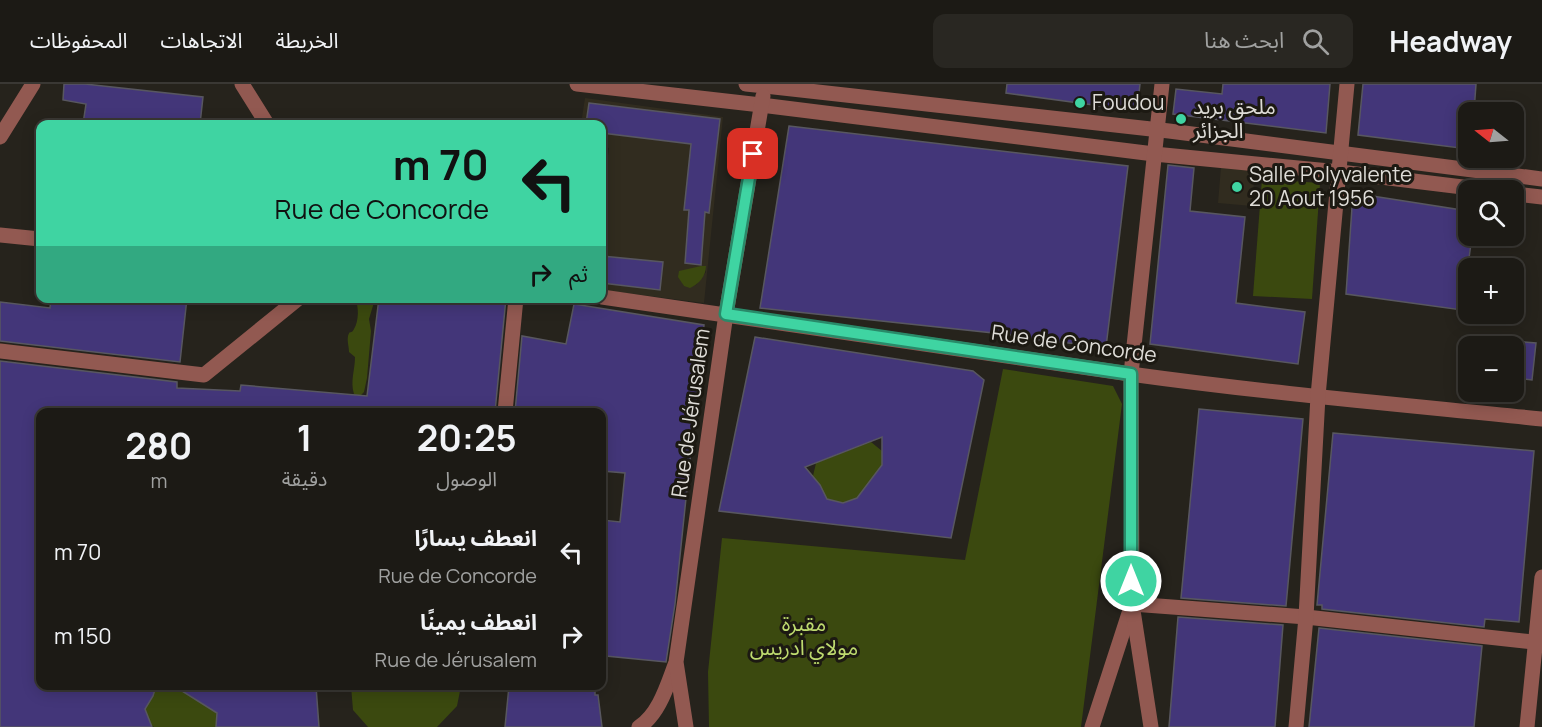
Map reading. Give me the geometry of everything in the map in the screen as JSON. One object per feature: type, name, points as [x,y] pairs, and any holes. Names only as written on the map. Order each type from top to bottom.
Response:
[{"type":"street","points":[[0,137],[33,84]]},
{"type":"street","points":[[242,84],[264,120]]},
{"type":"street","points":[[577,84],[1154,154],[1340,172],[1458,186]]},
{"type":"street","points":[[746,84],[1157,130],[1542,179]]},
{"type":"street","points":[[1151,727],[1132,604],[1131,374],[1162,84]]},
{"type":"street","points":[[1296,727],[1306,617],[1318,396],[1347,84]]},
{"type":"street","name":"Rue de Jérusalem","points":[[686,727],[676,662],[726,314],[765,85]]},
{"type":"street","points":[[1524,195],[1542,197]]},
{"type":"street","points":[[0,235],[36,239]]},
{"type":"street","name":"Rue de Concorde","points":[[606,298],[1131,374],[1542,419]]},
{"type":"street","points":[[0,351],[204,375],[293,303]]},
{"type":"street","points":[[505,408],[516,303]]},
{"type":"street","points":[[1527,727],[1539,643],[1542,577]]},
{"type":"street","points":[[1132,604],[1306,617],[1539,643]]},
{"type":"street","points":[[1092,727],[1132,604]]},
{"type":"street","points":[[639,727],[644,724],[662,700],[676,662]]},
{"type":"shaded area","points":[[585,98],[723,117],[704,303],[606,291],[606,283],[659,290],[663,263],[606,256],[606,170],[609,148],[606,147],[606,133],[717,147],[720,119],[589,103],[587,120],[582,120]],"holes":[[[715,154],[709,212],[685,210]],[[688,232],[701,265],[685,263]],[[706,266],[706,272],[696,285],[684,286],[681,280]]]},
{"type":"shaded area","name":"Salle Polyvalente 20 Aout 1956","points":[[1221,167],[1255,170],[1252,206],[1218,203]]},
{"type":"green space","points":[[1262,179],[1320,183],[1312,299],[1253,296]]},
{"type":"green space","points":[[706,266],[701,279],[690,288],[684,286],[678,277],[679,271]]},
{"type":"green space","points":[[356,303],[374,303],[369,319],[371,331],[367,378],[364,392],[359,397],[354,394],[353,389],[355,357],[349,352],[348,340],[350,332],[356,326]]},
{"type":"green space","name":"مقبرة مولاي ادريس","points":[[1003,369],[1113,386],[1122,404],[1081,727],[709,727],[708,672],[722,538],[965,560]]},
{"type":"green space","points":[[871,442],[882,451],[882,465],[857,498],[843,503],[827,499],[813,476],[816,463]]},
{"type":"green space","points":[[155,690],[182,690],[217,713],[216,727],[154,727],[145,709]]},
{"type":"green space","points":[[351,690],[460,690],[457,706],[437,727],[368,727],[353,710]]},
{"type":"building","points":[[64,84],[85,84],[203,97],[200,120],[84,120],[86,104],[63,100]]},
{"type":"building","points":[[1007,84],[1140,84],[1137,111],[1006,93]]},
{"type":"building","points":[[1223,84],[1330,84],[1326,133],[1173,114],[1176,89],[1222,94]]},
{"type":"building","points":[[1363,84],[1476,84],[1475,102],[1458,102],[1458,148],[1358,135]]},
{"type":"building","points":[[589,103],[720,119],[709,213],[705,212],[701,265],[685,263],[689,210],[684,210],[691,144],[606,133],[606,120],[587,120]]},
{"type":"building","points":[[789,126],[1128,166],[1106,347],[760,308]]},
{"type":"building","points":[[1168,165],[1194,168],[1190,211],[1245,217],[1236,303],[1305,312],[1298,364],[1150,344]]},
{"type":"building","points":[[1353,193],[1458,209],[1458,246],[1471,246],[1469,258],[1458,258],[1458,309],[1346,294]]},
{"type":"building","points":[[606,256],[663,262],[660,290],[606,283]]},
{"type":"building","points":[[0,302],[50,308],[50,303],[186,303],[180,362],[0,341]]},
{"type":"building","points":[[378,303],[506,303],[495,408],[36,408],[36,690],[155,690],[145,709],[152,727],[0,727],[0,361],[177,382],[177,388],[240,391],[241,385],[367,396]]},
{"type":"building","points":[[574,304],[704,325],[675,604],[666,662],[606,656],[606,520],[620,522],[625,473],[606,471],[606,408],[515,408],[522,336],[566,344]]},
{"type":"building","points":[[755,337],[973,371],[984,380],[951,538],[719,511]],"holes":[[[882,437],[882,465],[857,498],[843,503],[827,499],[820,485],[805,467]]]},
{"type":"building","points":[[1524,342],[1536,343],[1532,380],[1524,379]]},
{"type":"building","points":[[1199,409],[1303,419],[1286,606],[1181,598]]},
{"type":"building","points":[[1333,433],[1534,451],[1519,622],[1485,619],[1484,627],[1322,609],[1322,605],[1317,605]]},
{"type":"building","points":[[1178,617],[1283,625],[1275,727],[1169,727]]},
{"type":"building","points":[[1319,628],[1482,646],[1474,727],[1309,727]]},
{"type":"building","points":[[180,690],[316,690],[319,727],[216,727],[217,713]]},
{"type":"building","points":[[509,690],[595,690],[595,695],[598,695],[602,727],[505,727]]},
{"type":"place","name":"Foudou","points":[[1080,103]]},
{"type":"place","name":"ملحق بريد الجزائر","points":[[1181,119]]},
{"type":"place","name":"Salle Polyvalente 20 Aout 1956","points":[[1237,187]]},
{"type":"route","points":[[753,154],[726,314],[1131,374],[1131,581]]}]
